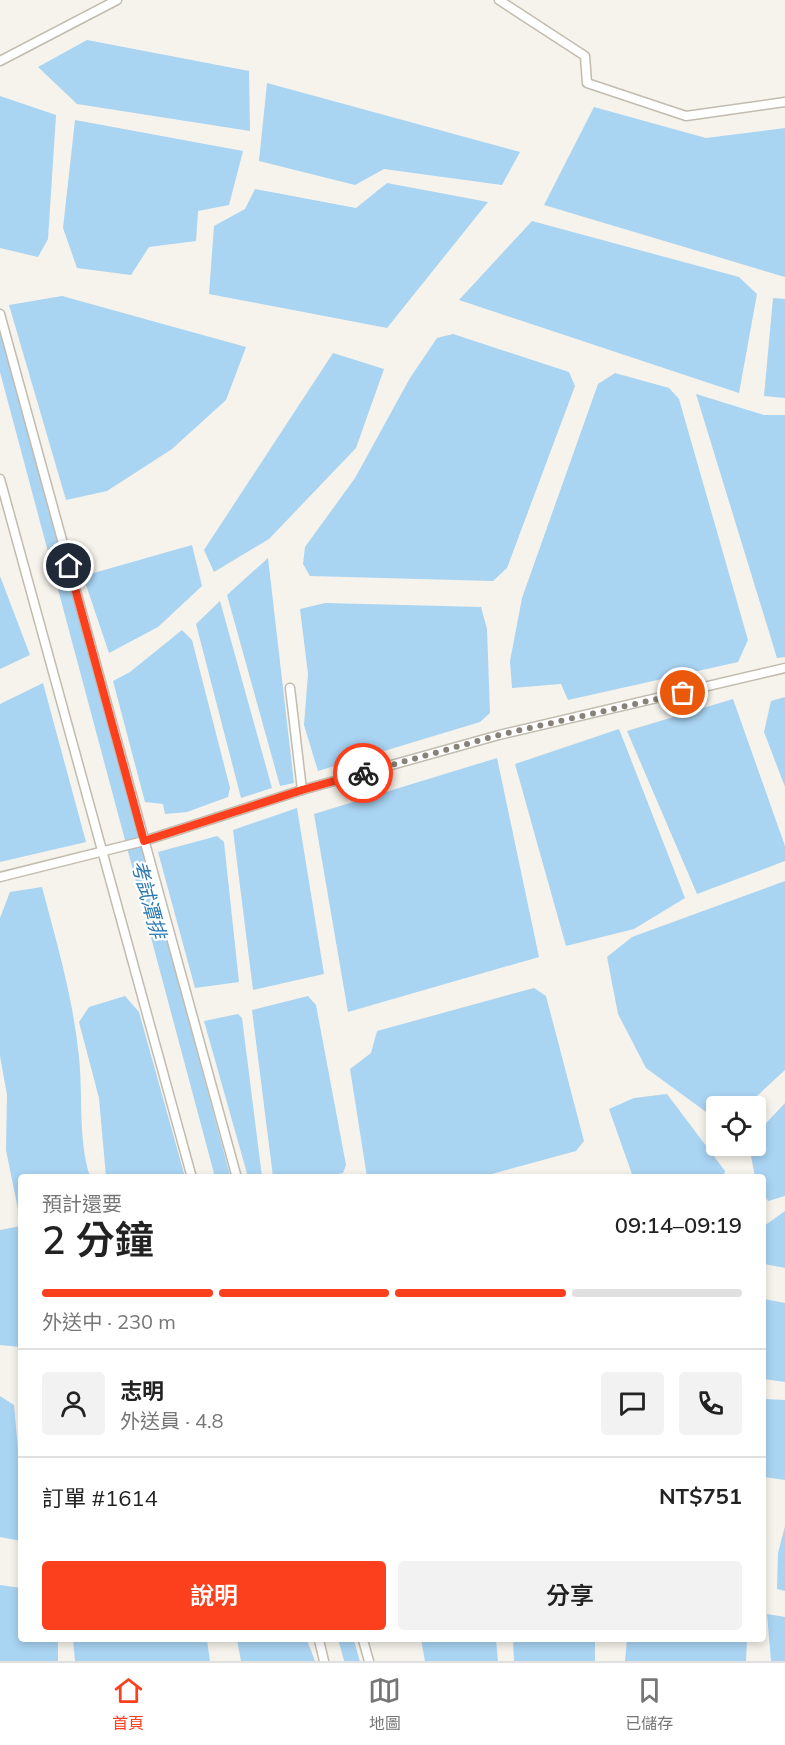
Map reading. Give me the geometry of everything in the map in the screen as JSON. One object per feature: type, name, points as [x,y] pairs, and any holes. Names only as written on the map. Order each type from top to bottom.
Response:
[{"type":"lane","points":[[0,61],[117,0]]},
{"type":"lane","points":[[499,0],[585,56],[587,83],[686,116],[785,102]]},
{"type":"lane","points":[[0,314],[141,842],[236,1174]]},
{"type":"lane","points":[[0,479],[104,850],[191,1174]]},
{"type":"lane","points":[[0,877],[141,842],[302,790],[499,735],[785,668]]},
{"type":"lane","points":[[290,688],[302,790]]},
{"type":"lane","points":[[319,1642],[324,1661]]},
{"type":"lane","points":[[364,1642],[369,1661]]},
{"type":"water","points":[[87,40],[249,71],[250,131],[77,104],[38,67]]},
{"type":"water","points":[[267,83],[520,152],[502,185],[384,169],[355,185],[259,161]]},
{"type":"water","points":[[0,96],[56,115],[48,239],[38,257],[0,248]]},
{"type":"water","points":[[594,107],[706,138],[785,128],[785,277],[544,205]]},
{"type":"water","points":[[75,120],[243,151],[229,205],[198,211],[196,241],[149,247],[131,275],[77,268],[63,228]]},
{"type":"water","points":[[387,183],[488,202],[387,328],[209,294],[214,226],[245,209],[255,189],[356,208]]},
{"type":"water","points":[[532,221],[739,277],[757,294],[739,393],[459,300]]},
{"type":"water","points":[[62,296],[246,347],[226,400],[172,449],[107,491],[66,500],[9,305]]},
{"type":"water","points":[[773,298],[785,299],[785,398],[764,396]]},
{"type":"water","points":[[453,334],[569,372],[575,386],[507,568],[493,581],[310,576],[303,564],[305,547],[355,478],[410,378],[437,338]]},
{"type":"water","points":[[333,353],[384,369],[356,448],[269,539],[214,572],[204,550]]},
{"type":"water","points":[[615,373],[669,388],[679,399],[748,640],[738,662],[568,700],[561,684],[512,688],[510,661],[522,598],[598,384]]},
{"type":"water","points":[[696,394],[764,415],[785,415],[785,657],[777,658]]},
{"type":"water","points":[[192,545],[202,586],[158,627],[109,653],[83,576]]},
{"type":"water","points":[[268,558],[294,783],[280,786],[227,595]]},
{"type":"water","points":[[0,576],[30,655],[0,669]]},
{"type":"water","points":[[220,601],[272,788],[241,798],[196,624]]},
{"type":"water","points":[[325,603],[481,607],[487,629],[490,713],[480,722],[318,771],[304,725],[308,674],[300,609]]},
{"type":"water","points":[[182,630],[192,640],[230,788],[228,797],[187,812],[165,814],[163,804],[145,802],[113,681],[130,672]]},
{"type":"water","points":[[43,683],[86,842],[0,862],[0,704]]},
{"type":"water","points":[[785,697],[785,787],[764,732],[771,701]]},
{"type":"water","points":[[733,699],[785,846],[785,861],[697,894],[627,731]]},
{"type":"water","points":[[619,729],[685,898],[634,929],[566,946],[515,764]]},
{"type":"water","points":[[497,758],[539,957],[348,1012],[314,814]]},
{"type":"water","points":[[297,808],[324,974],[253,990],[233,830]]},
{"type":"water","points":[[217,836],[224,842],[239,982],[195,988],[158,852]]},
{"type":"water","points":[[785,881],[785,1070],[757,1096],[706,1096],[706,1112],[646,1068],[618,1014],[607,957],[632,937]]},
{"type":"water","points":[[42,887],[72,1008],[80,1065],[83,1145],[89,1174],[18,1174],[18,1209],[6,1150],[7,1095],[0,1056],[0,918],[10,892]]},
{"type":"water","points":[[534,988],[546,996],[584,1141],[576,1151],[492,1174],[367,1174],[350,1069],[371,1053],[377,1031]]},
{"type":"water","points":[[125,996],[139,1012],[184,1174],[106,1174],[99,1098],[79,1022],[89,1007]]},
{"type":"water","points":[[308,996],[316,1005],[346,1165],[343,1173],[273,1174],[252,1010]]},
{"type":"water","points":[[238,1014],[242,1018],[262,1174],[247,1174],[204,1021]]},
{"type":"water","points":[[667,1094],[706,1146],[706,1156],[714,1156],[725,1171],[724,1174],[632,1174],[609,1109],[634,1098]]},
{"type":"water","points":[[785,1103],[785,1196],[768,1201],[766,1174],[754,1174],[751,1156],[766,1156],[766,1123]]},
{"type":"water","points":[[785,1211],[785,1268],[766,1264],[766,1225]]},
{"type":"water","points":[[18,1227],[18,1347],[0,1345],[0,1230]]},
{"type":"water","points":[[766,1299],[785,1303],[785,1382],[766,1379]]},
{"type":"water","points":[[0,1396],[14,1405],[18,1450],[18,1540],[0,1537]]},
{"type":"water","points":[[766,1399],[785,1400],[785,1480],[766,1477]]},
{"type":"water","points":[[785,1526],[785,1591],[777,1589],[778,1553]]},
{"type":"water","points":[[0,1585],[18,1588],[18,1642],[58,1642],[58,1661],[0,1661]]},
{"type":"water","points":[[767,1614],[785,1617],[785,1661],[771,1661]]},
{"type":"water","points":[[73,1642],[207,1642],[210,1661],[75,1661]]},
{"type":"water","points":[[237,1642],[308,1642],[315,1661],[241,1661]]},
{"type":"water","points":[[421,1642],[496,1642],[498,1661],[425,1661]]},
{"type":"water","points":[[513,1642],[595,1642],[595,1661],[514,1661]]},
{"type":"water","points":[[627,1642],[747,1642],[746,1661],[625,1661]]},
{"type":"waterway","name":"考試潭排","points":[[0,343],[222,1174]]},
{"type":"waterway","name":"考試潭排","points":[[347,1642],[352,1661]]},
{"type":"way so far","points":[[363,773],[499,735],[683,693]]},
{"type":"route","points":[[69,566],[144,841],[302,790],[363,773]]}]
